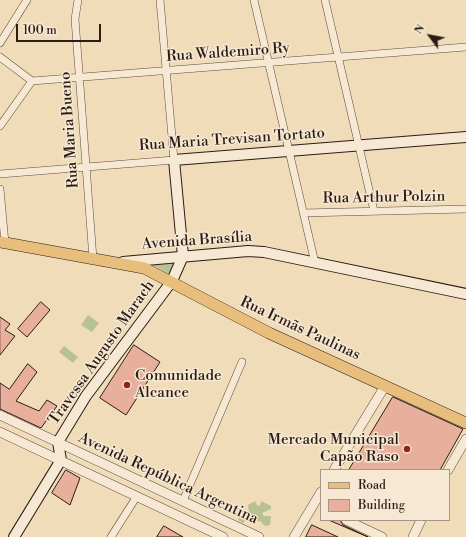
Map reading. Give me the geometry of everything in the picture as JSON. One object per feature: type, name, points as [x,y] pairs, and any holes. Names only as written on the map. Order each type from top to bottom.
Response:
[{"type":"main road","name":"Rua Maria Trevisan Tortato","points":[[174,160],[466,137]]},
{"type":"main road","points":[[174,160],[183,256]]},
{"type":"main road","name":"Avenida Brasília","points":[[2,242],[93,259],[122,262],[248,251],[264,252],[466,294]]},
{"type":"main road","name":"Travessa Augusto Marach","points":[[58,442],[86,396],[172,281],[183,256]]},
{"type":"main road","name":"Rua Irmãs Paulinas","points":[[122,262],[144,268],[172,281],[257,327],[466,423]]},
{"type":"main road","points":[[14,537],[61,460],[58,442]]},
{"type":"street","points":[[0,43],[27,0]]},
{"type":"street","name":"Rua Maria Bueno","points":[[78,0],[75,18],[93,259]]},
{"type":"street","points":[[160,0],[174,160]]},
{"type":"street","points":[[254,0],[315,263]]},
{"type":"street","points":[[325,0],[374,211]]},
{"type":"street","name":"Rua Waldemiro Ry","points":[[32,81],[466,47]]},
{"type":"street","points":[[0,57],[32,81],[0,126]]},
{"type":"street","name":"Rua Maria Trevisan Tortato","points":[[0,174],[174,160]]},
{"type":"street","points":[[0,189],[2,242]]},
{"type":"street","name":"Rua Arthur Polzin","points":[[303,213],[466,209]]},
{"type":"street","points":[[182,501],[242,362]]},
{"type":"street","points":[[335,469],[385,386]]},
{"type":"street","name":"Avenida República Argentina","points":[[0,415],[260,537]]},
{"type":"street","name":"Avenida República Argentina","points":[[0,432],[137,496],[207,534],[223,537]]},
{"type":"street","points":[[449,469],[466,439]]},
{"type":"street","points":[[112,537],[137,496]]},
{"type":"street","points":[[294,537],[317,506],[320,496]]},
{"type":"street","points":[[348,521],[382,537]]},
{"type":"street","points":[[413,537],[421,521]]},
{"type":"green space","points":[[176,262],[171,275],[151,264]]},
{"type":"green space","points":[[88,315],[99,323],[92,332],[81,325]]},
{"type":"green space","points":[[64,346],[78,357],[73,363],[59,352]]},
{"type":"green space","points":[[255,501],[257,505],[260,506],[261,501],[271,506],[271,509],[262,513],[264,516],[271,516],[270,525],[265,526],[260,521],[253,524],[247,519],[243,523],[238,520],[240,515],[249,511],[248,505]]},
{"type":"building","points":[[41,302],[50,310],[27,337],[18,329]]},
{"type":"building","points":[[0,317],[10,324],[5,330],[15,336],[0,355]]},
{"type":"building","name":"Comunidade Alcance","points":[[134,345],[160,362],[126,415],[100,398]]},
{"type":"building","points":[[28,364],[37,372],[16,401],[39,411],[47,400],[57,406],[41,428],[0,409],[0,383],[9,389]]},
{"type":"building","name":"Mercado Municipal Capão Raso","points":[[393,397],[463,429],[441,469],[350,469]]},
{"type":"building","points":[[66,470],[80,478],[70,505],[52,493]]},
{"type":"building","points":[[331,521],[341,521],[343,525],[368,537]]},
{"type":"building","points":[[312,525],[338,537],[306,537]]},
{"type":"building","points":[[164,526],[183,537],[157,537]]},
{"type":"place","name":"Comunidade Alcance","points":[[127,385]]},
{"type":"place","name":"Mercado Municipal Capão Raso","points":[[407,449]]}]
